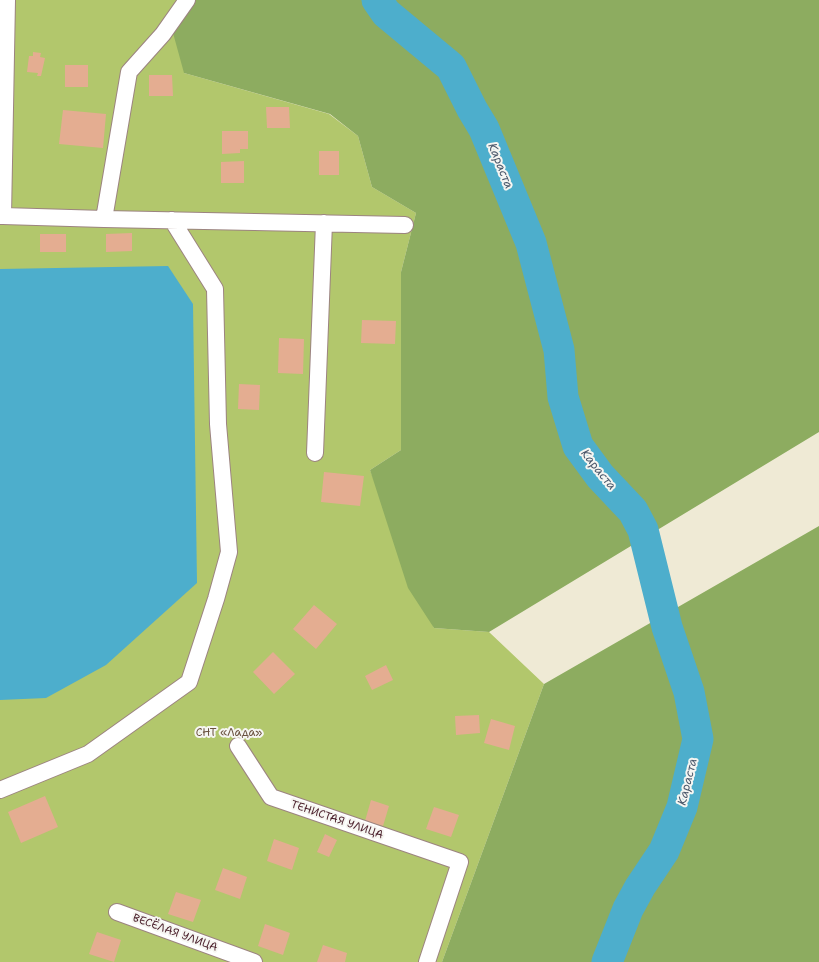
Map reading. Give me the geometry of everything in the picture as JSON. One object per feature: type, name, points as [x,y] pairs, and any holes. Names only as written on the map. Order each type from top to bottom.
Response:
[{"type":"street","points":[[7,0],[2,216],[405,225]]},
{"type":"street","points":[[104,219],[129,72],[163,34],[187,0]]},
{"type":"street","points":[[0,790],[88,754],[189,682],[216,599],[229,552],[218,424],[215,289],[172,220]]},
{"type":"street","points":[[315,452],[324,223]]},
{"type":"street","name":"ТЕНИСТАЯ УЛИЦА","points":[[238,746],[271,797],[460,862],[428,962]]},
{"type":"street","name":"ВЕСЁЛАЯ УЛИЦА","points":[[117,912],[254,962]]},
{"type":"green space","name":"СНТ «Лада»","points":[[0,0],[185,0],[184,73],[329,114],[358,136],[372,187],[416,213],[401,272],[401,450],[370,470],[434,628],[489,632],[544,684],[442,962],[0,962]]},
{"type":"green space","points":[[185,0],[819,0],[819,432],[489,632],[434,628],[408,588],[370,470],[401,450],[401,272],[416,213],[372,187],[358,136],[330,114],[184,73],[170,22]]},
{"type":"green space","points":[[819,526],[819,962],[442,962],[544,684]]},
{"type":"water","points":[[168,266],[193,304],[197,583],[106,665],[46,698],[0,700],[0,269]]},
{"type":"building","points":[[33,52],[41,53],[40,57],[45,58],[41,76],[37,76],[38,73],[27,72],[29,56],[33,56]]},
{"type":"building","points":[[65,65],[88,65],[88,87],[65,87]]},
{"type":"building","points":[[149,75],[172,75],[173,96],[149,96]]},
{"type":"building","points":[[266,107],[289,107],[290,128],[267,128]]},
{"type":"building","points":[[63,110],[106,114],[103,148],[59,144]]},
{"type":"building","points":[[222,131],[248,131],[248,149],[240,149],[240,153],[222,154]]},
{"type":"building","points":[[319,151],[339,151],[339,175],[319,175]]},
{"type":"building","points":[[244,161],[244,183],[221,183],[221,162]]},
{"type":"building","points":[[132,233],[132,251],[106,252],[106,234]]},
{"type":"building","points":[[40,234],[66,234],[66,252],[40,252]]},
{"type":"building","points":[[362,320],[396,321],[395,344],[361,343]]},
{"type":"building","points":[[279,338],[304,339],[303,374],[278,373]]},
{"type":"building","points":[[239,384],[260,385],[259,410],[238,409]]},
{"type":"building","points":[[324,472],[364,476],[360,506],[321,502]]},
{"type":"building","points":[[314,605],[337,624],[316,649],[293,629]]},
{"type":"building","points":[[273,652],[295,674],[274,694],[253,672]]},
{"type":"building","points":[[386,665],[393,680],[372,690],[365,676]]},
{"type":"building","points":[[479,715],[480,733],[456,735],[455,716]]},
{"type":"building","points":[[491,719],[515,726],[509,750],[484,743]]},
{"type":"building","points":[[45,796],[58,827],[21,843],[8,812]]},
{"type":"building","points":[[371,800],[389,806],[383,826],[365,821]]},
{"type":"building","points":[[434,807],[459,815],[451,837],[426,829]]},
{"type":"building","points":[[325,834],[337,840],[329,857],[317,852]]},
{"type":"building","points":[[274,839],[299,848],[292,870],[267,861]]},
{"type":"building","points":[[223,868],[247,877],[240,899],[215,890]]},
{"type":"building","points":[[176,892],[201,900],[193,922],[168,914]]},
{"type":"building","points":[[265,924],[290,933],[283,955],[258,946]]},
{"type":"building","points":[[97,932],[121,940],[114,962],[89,954]]},
{"type":"building","points":[[323,945],[347,953],[345,962],[317,962]]},
{"type":"waterway","name":"Караста","points":[[377,0],[386,13],[451,67],[484,129],[531,243],[559,350],[563,397],[578,446],[600,476],[633,511],[643,530],[667,627],[689,692],[698,739],[682,807],[664,851],[640,887],[628,909],[607,962]]}]
